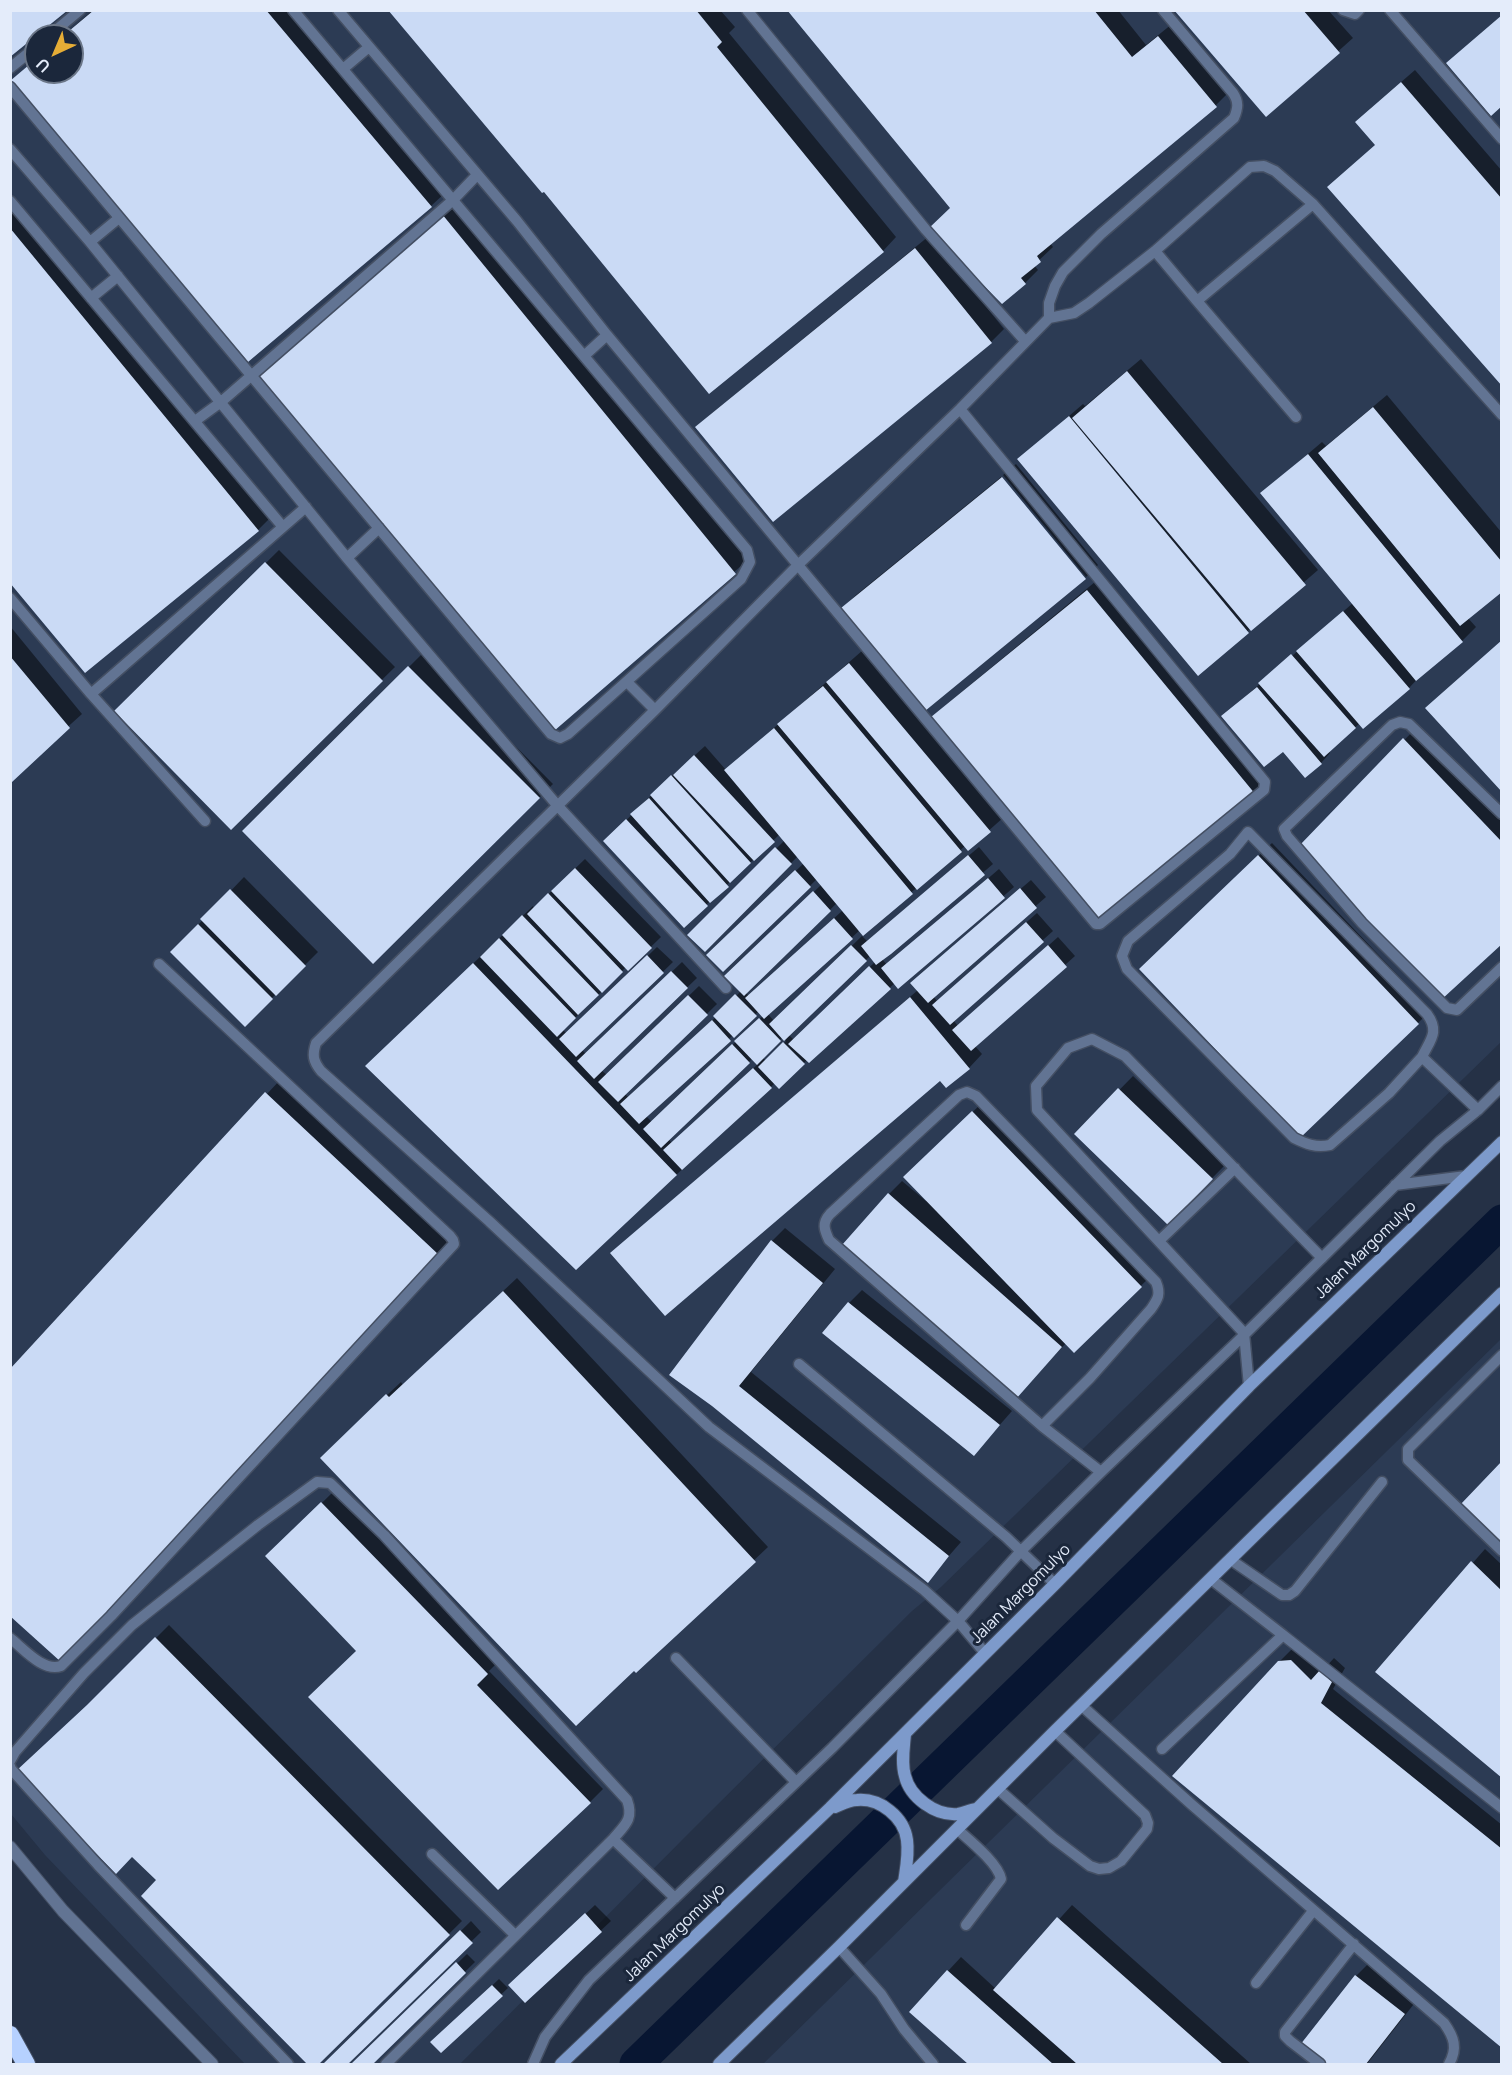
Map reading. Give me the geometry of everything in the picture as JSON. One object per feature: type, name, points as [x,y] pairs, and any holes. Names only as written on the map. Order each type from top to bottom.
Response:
[{"type":"highway","points":[[10,2035],[26,2064]]},
{"type":"highway","points":[[10,2052],[20,2064]]},
{"type":"main road","name":"Jalan Margomulyo","points":[[561,2064],[904,1740],[985,1653],[1249,1386],[1502,1142]]},
{"type":"main road","points":[[718,2064],[1502,1293]]},
{"type":"main road","points":[[904,1740],[904,1775],[916,1796],[932,1809],[958,1814],[978,1808]]},
{"type":"main road","points":[[830,1808],[857,1800],[873,1801],[887,1808],[905,1832],[907,1863],[904,1882]]},
{"type":"street","points":[[10,1847],[63,1911],[212,2064]]},
{"type":"lane","points":[[63,24],[80,10]]},
{"type":"lane","points":[[10,87],[551,734],[560,738],[568,734],[628,683],[741,579],[750,561],[747,550],[293,10]]},
{"type":"lane","points":[[338,10],[517,221],[607,335],[1096,924],[1102,924],[1264,790],[1265,782],[960,408]]},
{"type":"lane","points":[[747,10],[926,230],[1025,341]]},
{"type":"lane","points":[[1048,318],[1049,303],[1063,272],[1101,234],[1234,118],[1238,109],[1238,100],[1233,93],[1163,10]]},
{"type":"lane","points":[[1342,10],[1355,14],[1359,10]]},
{"type":"lane","points":[[1390,10],[1502,139]]},
{"type":"lane","points":[[343,69],[369,47]]},
{"type":"lane","points":[[10,68],[24,57]]},
{"type":"lane","points":[[10,149],[90,242],[347,558],[557,805],[726,988]]},
{"type":"lane","points":[[985,1653],[957,1621],[924,1590],[709,1427],[489,1221],[321,1071],[315,1063],[313,1054],[316,1043],[655,711],[799,564],[960,408],[1048,318],[1074,313],[1155,251],[1250,167],[1264,166],[1275,171],[1313,204],[1502,415]]},
{"type":"lane","points":[[195,421],[221,402],[453,200],[477,175]]},
{"type":"lane","points":[[10,201],[283,527]]},
{"type":"lane","points":[[1197,301],[1313,204]]},
{"type":"lane","points":[[90,242],[119,218]]},
{"type":"lane","points":[[1155,251],[1296,417]]},
{"type":"lane","points":[[91,298],[118,276]]},
{"type":"lane","points":[[584,356],[607,335]]},
{"type":"lane","points":[[91,694],[306,507]]},
{"type":"lane","points":[[347,558],[379,528]]},
{"type":"lane","points":[[10,598],[91,694],[205,821]]},
{"type":"lane","points":[[628,683],[655,711]]},
{"type":"lane","points":[[1502,814],[1409,723],[1400,722],[1392,725],[1284,829],[1287,836],[1362,923],[1447,1008],[1457,1010],[1502,967]]},
{"type":"lane","points":[[1248,832],[1427,1014],[1432,1021],[1434,1031],[1422,1057],[1389,1093],[1330,1145],[1320,1147],[1306,1144],[1294,1138],[1126,969],[1122,956],[1128,941],[1230,854],[1248,832]]},
{"type":"lane","points":[[10,1638],[42,1664],[51,1667],[61,1666],[119,1607],[454,1244],[450,1236],[159,964]]},
{"type":"lane","points":[[1249,1386],[1244,1333],[1037,1110],[1036,1086],[1068,1048],[1092,1039],[1125,1056],[1322,1258]]},
{"type":"lane","points":[[1422,1057],[1478,1110]]},
{"type":"lane","points":[[533,2064],[545,2037],[589,1980],[796,1782],[957,1621],[1021,1551],[1239,1340],[1394,1185],[1502,1086]]},
{"type":"lane","points":[[1042,1426],[1090,1378],[1151,1309],[1160,1291],[1156,1282],[976,1096],[967,1092],[959,1095],[830,1214],[825,1220],[824,1229],[829,1240],[1042,1426],[1101,1472]]},
{"type":"lane","points":[[1160,1240],[1235,1168]]},
{"type":"lane","points":[[1394,1185],[1466,1176]]},
{"type":"lane","points":[[1502,1355],[1407,1449],[1408,1460],[1502,1551]]},
{"type":"lane","points":[[799,1365],[1021,1551],[1055,1584]]},
{"type":"lane","points":[[10,1761],[15,1752],[84,1673],[132,1625],[316,1482],[330,1483],[384,1535],[627,1800],[630,1814],[627,1823],[613,1839],[386,2064]]},
{"type":"lane","points":[[1231,1560],[1282,1595],[1288,1595],[1295,1591],[1382,1482]]},
{"type":"lane","points":[[1211,1579],[1502,1808]]},
{"type":"lane","points":[[1162,1749],[1283,1635]]},
{"type":"lane","points":[[676,1658],[796,1782]]},
{"type":"lane","points":[[1081,1705],[1313,1911],[1444,2023],[1454,2037],[1449,2064]]},
{"type":"lane","points":[[998,1789],[1053,1838],[1090,1866],[1099,1869],[1109,1868],[1121,1861],[1147,1829],[1148,1823],[1145,1815],[1055,1731]]},
{"type":"lane","points":[[10,1766],[98,1865],[288,2064]]},
{"type":"lane","points":[[957,1829],[986,1856],[1000,1874],[1001,1879],[966,1925]]},
{"type":"lane","points":[[613,1839],[675,1898]]},
{"type":"lane","points":[[432,1854],[515,1935]]},
{"type":"lane","points":[[1256,1983],[1313,1911]]},
{"type":"lane","points":[[1320,2064],[1290,2041],[1285,2036],[1285,2032],[1354,1944]]},
{"type":"lane","points":[[839,1947],[881,1994],[904,2029],[933,2064]]},
{"type":"shaded area","points":[[10,11],[1501,11],[1501,1042],[941,1587],[912,1611],[460,2064],[245,2064],[45,1855],[11,1814]]},
{"type":"shaded area","points":[[1501,1339],[1501,2064],[763,2064]]},
{"type":"building","points":[[10,10],[68,10],[51,24],[24,24],[24,46],[10,57]]},
{"type":"building","points":[[94,10],[266,10],[432,207],[248,362],[10,81],[24,69],[24,84],[84,84],[84,24],[77,24]]},
{"type":"building","points":[[388,10],[696,10],[722,42],[717,47],[884,252],[709,394],[544,192],[542,193]]},
{"type":"building","points":[[787,10],[1094,10],[1132,57],[1158,36],[1217,107],[1037,256],[1041,262],[1021,278],[1026,284],[1002,304],[928,229],[950,208]]},
{"type":"building","points":[[1174,10],[1303,10],[1340,53],[1266,117]]},
{"type":"building","points":[[1502,15],[1502,106],[1491,116],[1446,63]]},
{"type":"building","points":[[1401,82],[1502,199],[1502,386],[1327,187],[1375,145],[1355,122]]},
{"type":"building","points":[[442,214],[736,574],[554,731],[258,376]]},
{"type":"building","points":[[10,228],[259,531],[85,673],[10,583]]},
{"type":"building","points":[[915,248],[992,343],[773,522],[695,427]]},
{"type":"building","points":[[1127,371],[1306,585],[1251,631],[1072,418]]},
{"type":"building","points":[[1373,407],[1502,562],[1502,592],[1460,626],[1318,453]]},
{"type":"building","points":[[1069,416],[1249,633],[1198,676],[1017,459]]},
{"type":"building","points":[[1308,454],[1463,642],[1416,681],[1260,493]]},
{"type":"building","points":[[1002,477],[1086,579],[925,711],[841,608]]},
{"type":"building","points":[[265,562],[383,681],[231,830],[114,711]]},
{"type":"building","points":[[1087,590],[1256,795],[1100,922],[931,717]]},
{"type":"building","points":[[1343,611],[1410,689],[1363,729],[1296,651]]},
{"type":"building","points":[[1502,640],[1502,792],[1425,708]]},
{"type":"building","points":[[1291,654],[1356,728],[1324,757],[1258,683]]},
{"type":"building","points":[[10,656],[70,728],[12,782],[10,781]]},
{"type":"building","points":[[849,663],[991,832],[968,851],[826,682]]},
{"type":"building","points":[[408,666],[540,798],[373,964],[242,831]]},
{"type":"building","points":[[823,686],[962,852],[917,890],[777,724]]},
{"type":"building","points":[[1257,687],[1322,764],[1305,778],[1283,752],[1264,767],[1221,716]]},
{"type":"building","points":[[774,728],[913,894],[863,936],[724,770]]},
{"type":"building","points":[[1403,738],[1502,842],[1502,944],[1441,1000],[1345,901],[1299,846]]},
{"type":"building","points":[[694,755],[775,842],[754,861],[673,775]]},
{"type":"building","points":[[671,775],[751,863],[730,883],[650,795]]},
{"type":"building","points":[[649,798],[729,887],[710,903],[630,814]]},
{"type":"building","points":[[626,819],[708,906],[684,928],[603,841]]},
{"type":"building","points":[[775,847],[792,864],[705,952],[687,935]]},
{"type":"building","points":[[968,855],[985,875],[876,965],[861,946]]},
{"type":"building","points":[[1258,855],[1419,1024],[1300,1138],[1139,969]]},
{"type":"building","points":[[575,868],[652,948],[628,971],[551,891]]},
{"type":"building","points":[[795,870],[811,887],[723,972],[706,955]]},
{"type":"building","points":[[988,878],[1005,898],[898,989],[881,968]]},
{"type":"building","points":[[1020,888],[1037,908],[928,1003],[910,983]]},
{"type":"building","points":[[230,889],[306,966],[276,996],[200,919]]},
{"type":"building","points":[[813,891],[831,911],[744,996],[724,976]]},
{"type":"building","points":[[548,893],[623,972],[602,993],[527,914]]},
{"type":"building","points":[[522,915],[599,995],[578,1015],[502,935]]},
{"type":"building","points":[[834,918],[853,939],[764,1019],[745,998]]},
{"type":"building","points":[[1026,922],[1044,942],[950,1025],[932,1005]]},
{"type":"building","points":[[198,924],[273,999],[245,1027],[170,952]]},
{"type":"building","points":[[499,938],[576,1018],[557,1037],[480,957]]},
{"type":"building","points":[[851,945],[867,961],[784,1041],[769,1024]]},
{"type":"building","points":[[1048,945],[1067,967],[971,1051],[952,1030]]},
{"type":"building","points":[[647,955],[664,973],[576,1057],[559,1039]]},
{"type":"building","points":[[473,963],[677,1175],[576,1270],[365,1066]]},
{"type":"building","points":[[869,966],[891,989],[809,1063],[788,1044]]},
{"type":"building","points":[[671,971],[688,988],[594,1079],[577,1061]]},
{"type":"building","points":[[735,994],[757,1016],[734,1038],[713,1016]]},
{"type":"building","points":[[688,995],[708,1015],[618,1102],[598,1082]]},
{"type":"building","points":[[910,997],[970,1069],[946,1088],[940,1081],[665,1316],[610,1253]]},
{"type":"building","points":[[759,1018],[781,1041],[757,1065],[734,1041]]},
{"type":"building","points":[[712,1020],[731,1041],[639,1124],[620,1104]]},
{"type":"building","points":[[783,1042],[805,1064],[779,1089],[758,1067]]},
{"type":"building","points":[[732,1044],[750,1063],[661,1148],[643,1129]]},
{"type":"building","points":[[753,1068],[772,1088],[682,1170],[663,1150]]},
{"type":"building","points":[[1118,1088],[1213,1179],[1168,1225],[1074,1134]]},
{"type":"building","points":[[265,1092],[439,1255],[61,1662],[10,1616],[10,1369]]},
{"type":"building","points":[[972,1111],[1142,1287],[1074,1353],[903,1177]]},
{"type":"building","points":[[888,1193],[1062,1347],[1016,1399],[842,1245]]},
{"type":"building","points":[[771,1240],[823,1283],[739,1386],[949,1556],[928,1583],[712,1406],[669,1375]]},
{"type":"building","points":[[503,1291],[756,1562],[576,1726],[320,1458],[386,1394],[389,1397]]},
{"type":"building","points":[[848,1302],[1000,1425],[974,1456],[822,1333]]},
{"type":"building","points":[[1502,1461],[1502,1544],[1460,1505]]},
{"type":"building","points":[[321,1502],[488,1674],[477,1685],[591,1803],[498,1890],[308,1697],[356,1651],[265,1556]]},
{"type":"building","points":[[1471,1561],[1502,1591],[1502,1778],[1375,1672]]},
{"type":"building","points":[[155,1637],[450,1935],[319,2064],[307,2064],[141,1896],[156,1880],[132,1857],[116,1874],[16,1771]]},
{"type":"building","points":[[1291,1660],[1311,1680],[1320,1670],[1332,1682],[1321,1703],[1502,1849],[1502,2048],[1172,1776],[1278,1661]]},
{"type":"building","points":[[585,1913],[602,1932],[525,2003],[508,1985]]},
{"type":"building","points":[[1057,1917],[1223,2064],[1077,2064],[993,1990]]},
{"type":"building","points":[[460,1930],[473,1943],[348,2064],[323,2064]]},
{"type":"building","points":[[456,1962],[466,1973],[373,2064],[351,2064]]},
{"type":"building","points":[[947,1970],[1053,2064],[968,2064],[909,2012]]},
{"type":"building","points":[[1355,1975],[1405,2014],[1366,2064],[1325,2064],[1300,2045]]},
{"type":"building","points":[[492,1985],[503,1996],[441,2053],[430,2042]]},
{"type":"waterway","points":[[636,2064],[1502,1221]]}]
